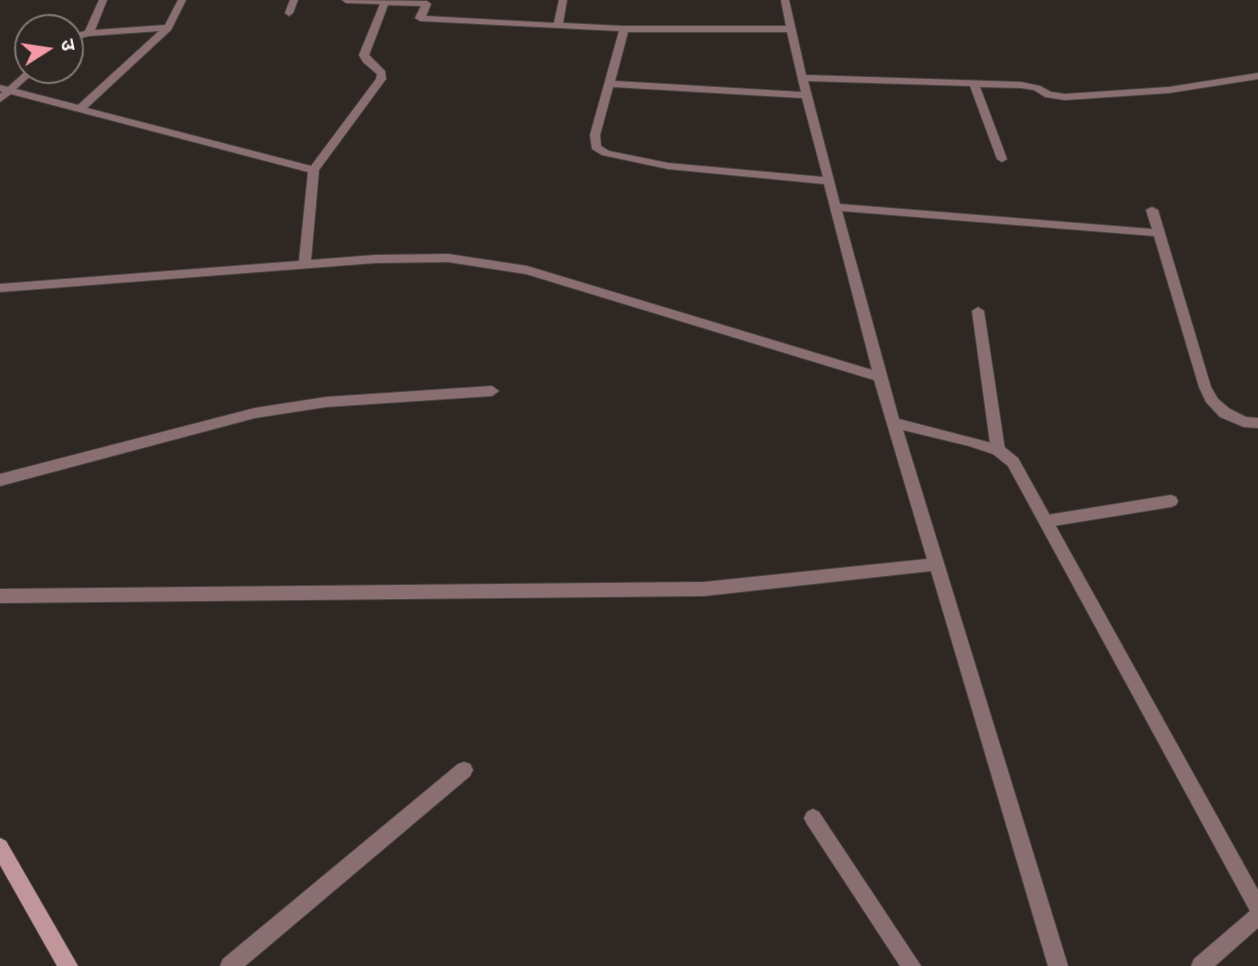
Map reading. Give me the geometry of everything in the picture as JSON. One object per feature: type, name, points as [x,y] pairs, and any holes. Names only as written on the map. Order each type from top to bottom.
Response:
[{"type":"main road","points":[[0,847],[68,966]]},
{"type":"street","points":[[89,33],[103,0]]},
{"type":"street","points":[[79,109],[168,28],[182,0]]},
{"type":"street","points":[[289,13],[294,0]]},
{"type":"street","points":[[346,0],[427,4],[420,18],[624,29],[791,29]]},
{"type":"street","points":[[558,26],[563,0]]},
{"type":"street","points":[[785,0],[802,78],[880,377],[1058,966]]},
{"type":"street","points":[[305,264],[314,170],[381,79],[382,73],[366,60],[364,55],[385,2]]},
{"type":"street","points":[[84,34],[168,28]]},
{"type":"street","points":[[624,29],[595,135],[596,147],[606,153],[697,170],[829,181]]},
{"type":"street","points":[[802,78],[1021,85],[1037,88],[1048,95],[1065,97],[1170,90],[1258,76]]},
{"type":"street","points":[[974,83],[1002,159]]},
{"type":"street","points":[[609,84],[807,95]]},
{"type":"street","points":[[3,93],[79,109],[314,170]]},
{"type":"street","points":[[835,207],[1159,233]]},
{"type":"street","points":[[1152,210],[1205,387],[1213,402],[1225,413],[1244,422],[1258,423]]},
{"type":"street","points":[[0,288],[375,259],[448,258],[527,270],[880,377]]},
{"type":"street","points":[[978,311],[998,450]]},
{"type":"street","points":[[0,480],[255,413],[326,402],[492,391]]},
{"type":"street","points":[[894,424],[998,450],[1013,462],[1258,908]]},
{"type":"street","points":[[1047,521],[1171,501]]},
{"type":"street","points":[[0,596],[704,589],[936,564]]},
{"type":"street","points":[[230,966],[464,770]]},
{"type":"street","points":[[813,818],[911,966]]},
{"type":"street","points":[[1201,966],[1258,916]]}]
